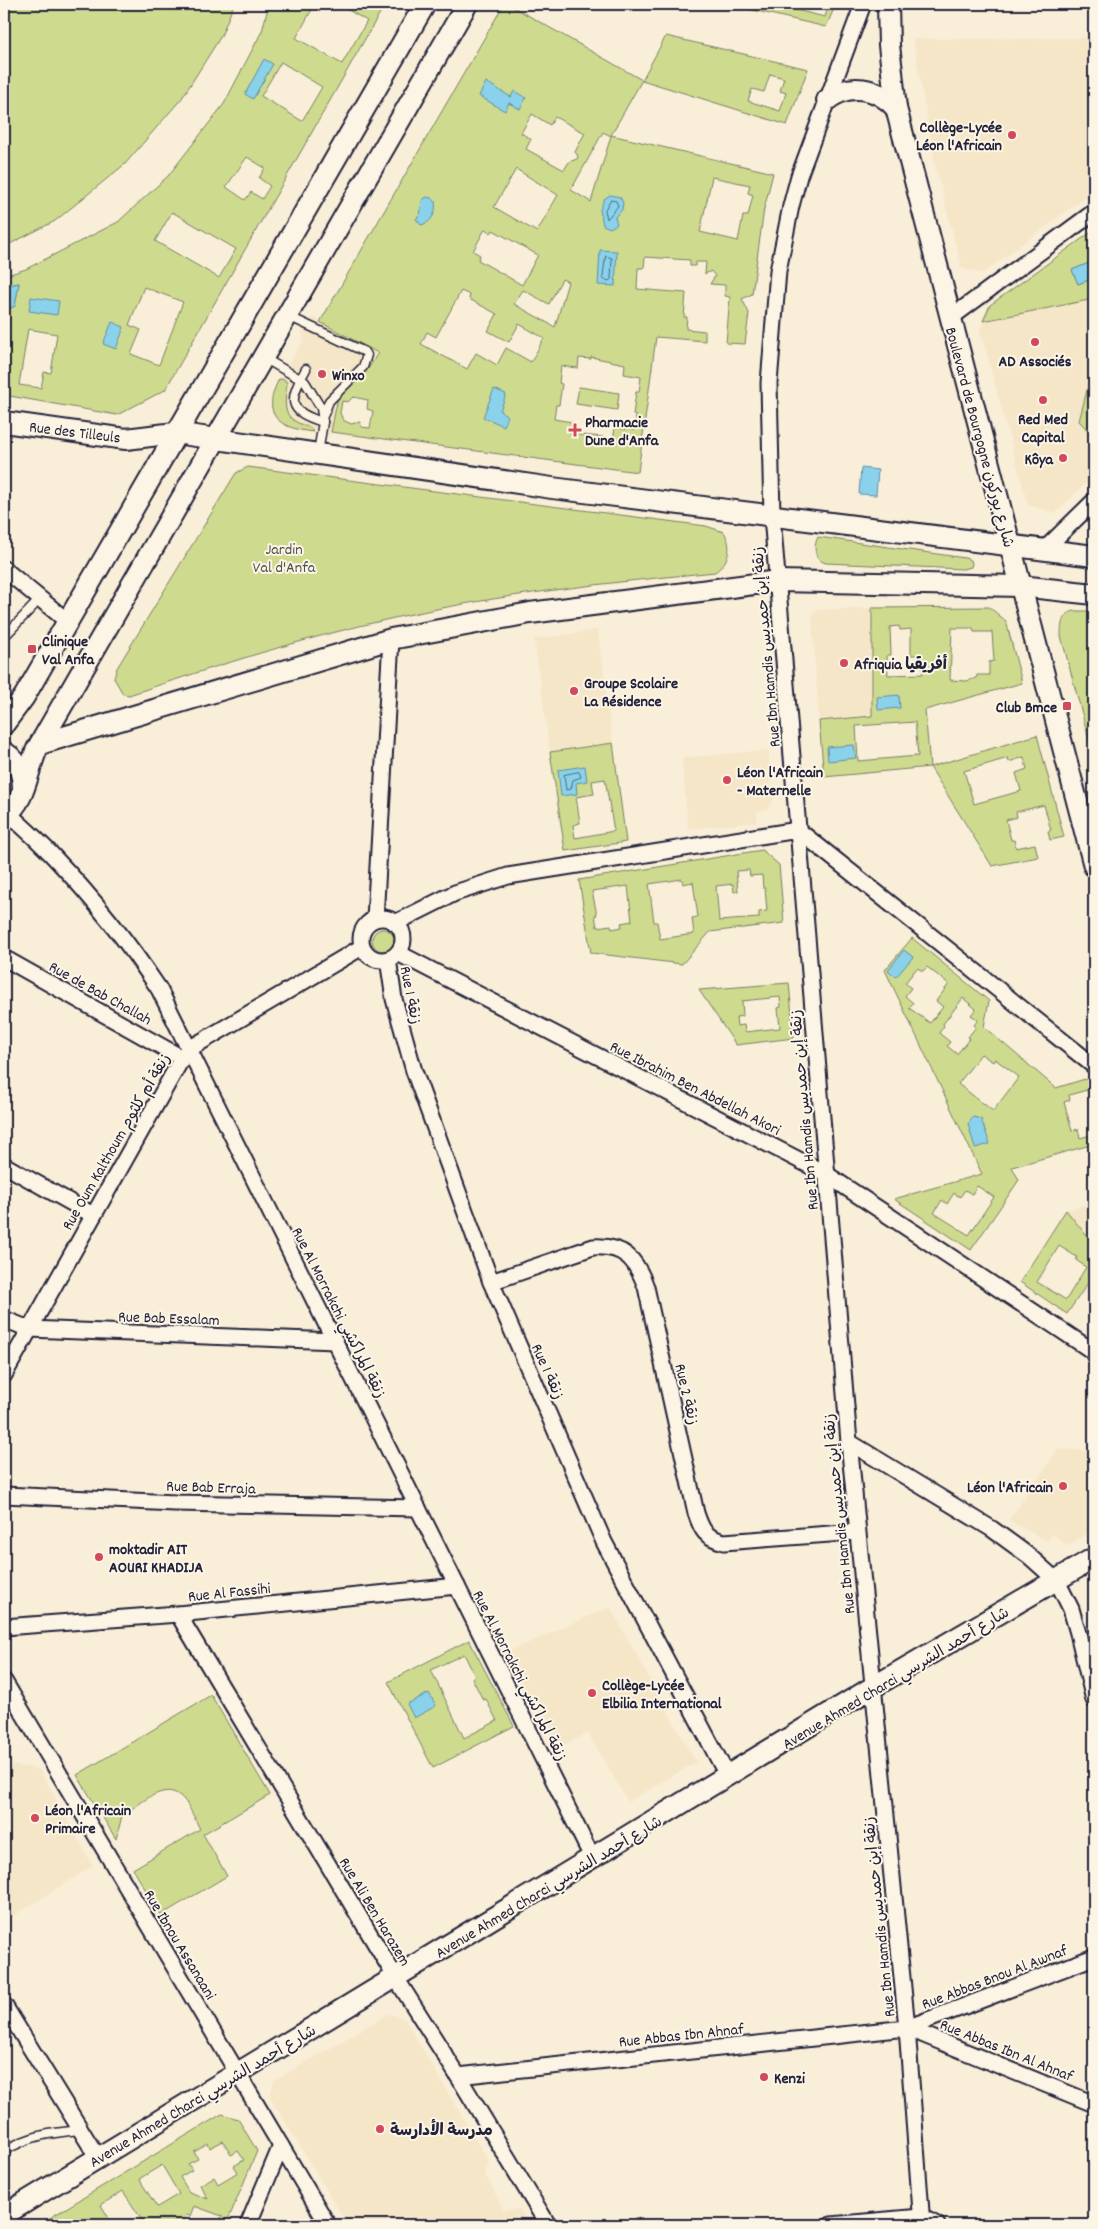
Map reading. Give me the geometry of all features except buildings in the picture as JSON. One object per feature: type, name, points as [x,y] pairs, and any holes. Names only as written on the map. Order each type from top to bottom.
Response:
[{"type":"main road","points":[[4,724],[24,696],[425,4]]},
{"type":"main road","points":[[6,814],[20,800],[32,760],[40,744],[467,4]]},
{"type":"main road","name":"Boulevard de Bourgogne شارع بوركون","points":[[888,4],[889,45],[896,108],[949,319],[1094,866]]},
{"type":"main road","points":[[827,100],[844,90],[865,90],[880,94],[896,108]]},
{"type":"main road","name":"Rue des Tilleuls","points":[[4,422],[126,439],[175,433],[552,488],[1094,556]]},
{"type":"main road","points":[[40,744],[391,639],[530,613],[778,581],[1020,586],[1094,594]]},
{"type":"main road","points":[[4,752],[12,758],[22,774],[23,788]]},
{"type":"main road","name":"Avenue Ahmed Charci شارع أحمد الشرسي","points":[[4,2215],[728,1777],[873,1687],[1094,1558]]},
{"type":"street","name":"Rue Ibn Hamdis زنقة إبن حمديس","points":[[863,4],[793,199],[778,271],[769,383],[772,516],[849,1442],[907,2028],[921,2221]]},
{"type":"street","points":[[949,319],[1094,212]]},
{"type":"street","points":[[1045,549],[1094,500]]},
{"type":"street","points":[[4,569],[67,622]]},
{"type":"street","points":[[375,919],[391,639]]},
{"type":"street","name":"Rue Al Morrakchi زنقة المراكشي","points":[[6,814],[52,854],[138,958],[159,989],[186,1053],[335,1341],[593,1859]]},
{"type":"street","points":[[395,923],[454,893],[508,876],[798,830],[1094,1066]]},
{"type":"street","points":[[382,918],[395,923],[402,934],[402,947],[393,956],[375,959],[370,956],[362,947],[361,940],[364,927],[375,919],[382,918]]},
{"type":"street","name":"Rue Oum Kalthoum زنقة أم كلثوم","points":[[4,1375],[92,1216],[186,1053],[362,947]]},
{"type":"street","name":"Rue Ibrahim Ben Abdellah Akori","points":[[393,956],[826,1174],[1094,1352]]},
{"type":"street","name":"Rue 1 زنقة","points":[[393,956],[394,998],[414,1071],[490,1282],[604,1542],[728,1777]]},
{"type":"street","name":"Rue de Bab Challah","points":[[4,958],[186,1053]]},
{"type":"street","points":[[4,1165],[92,1216]]},
{"type":"street","name":"Rue 2 زنقة","points":[[490,1282],[593,1247],[608,1246],[621,1250],[640,1271],[646,1287],[696,1512],[702,1528],[711,1538],[724,1542],[858,1532]]},
{"type":"street","name":"Rue Bab Essalam","points":[[4,1319],[29,1329],[335,1341]]},
{"type":"street","points":[[849,1442],[992,1529],[1029,1556],[1057,1581],[1073,1617],[1094,1700]]},
{"type":"street","name":"Rue Bab Erraja","points":[[4,1494],[175,1503],[418,1508]]},
{"type":"street","name":"Rue Al Fassihi","points":[[4,1627],[178,1614],[457,1586]]},
{"type":"street","name":"Rue Ali Ben Harazem","points":[[178,1614],[396,1978],[548,2225]]},
{"type":"street","name":"Rue Ibnou Assanaani","points":[[4,1681],[328,2225]]},
{"type":"street","name":"Rue Abbas Bnou Al Awnaf","points":[[907,2028],[1094,1957]]},
{"type":"street","points":[[4,2005],[98,2158]]},
{"type":"street","name":"Rue Abbas Ibn Ahnaf","points":[[458,2076],[907,2028]]},
{"type":"street","name":"Rue Abbas Ibn Al Ahnaf","points":[[907,2028],[1094,2104]]},
{"type":"street","points":[[248,2225],[281,2146]]},
{"type":"street","points":[[831,2225],[921,2221],[938,2225]]},
{"type":"lane","points":[[288,316],[365,352],[367,359],[363,367],[329,401],[323,418],[318,454]]},
{"type":"lane","points":[[320,341],[324,333]]},
{"type":"lane","points":[[264,357],[308,387],[323,418]]},
{"type":"lane","points":[[306,369],[292,400],[295,408],[309,417],[323,418]]},
{"type":"lane","points":[[4,637],[40,599]]},
{"type":"lane","points":[[4,2151],[29,2138],[80,2130]]},
{"type":"shaded area","name":"Collège-Lycée Léon l'Africain","points":[[1094,38],[1094,183],[1090,194],[983,273],[962,269],[935,164],[913,39]]},
{"type":"shaded area","points":[[1094,299],[1094,363],[1079,421],[1094,437],[1094,476],[1055,513],[1028,505],[980,330],[983,321]]},
{"type":"shaded area","points":[[312,317],[378,353],[368,369],[337,401],[331,435],[313,432],[310,427],[290,419],[284,402],[287,385],[285,380],[279,379],[304,339],[302,333]]},
{"type":"shaded area","points":[[872,608],[872,716],[819,721],[813,613],[816,610]]},
{"type":"shaded area","name":"Groupe Scolaire La Résidence","points":[[598,630],[613,743],[550,752],[534,639]]},
{"type":"shaded area","name":"Léon l'Africain - Maternelle","points":[[768,750],[773,802],[768,809],[757,812],[757,822],[688,829],[682,758]]},
{"type":"shaded area","points":[[1094,1203],[1094,1245],[1066,1210]]},
{"type":"shaded area","name":"Léon l'Africain","points":[[1058,1449],[1094,1451],[1094,1530],[1067,1546],[1053,1534],[1046,1541],[1009,1520]]},
{"type":"shaded area","name":"Collège-Lycée Elbilia International","points":[[610,1607],[696,1762],[628,1802],[588,1733],[557,1748],[505,1653]]},
{"type":"shaded area","name":"Léon l'Africain Primaire","points":[[4,1764],[39,1769],[93,1866],[4,1922]]},
{"type":"shaded area","name":"مدرسة الأدارسة","points":[[388,2014],[404,2018],[489,2162],[485,2174],[504,2210],[520,2209],[529,2225],[348,2225],[270,2097],[274,2081]]},
{"type":"green space","points":[[4,4],[234,4],[221,36],[182,98],[125,164],[55,221],[4,247]]},
{"type":"green space","points":[[269,4],[315,4],[296,38],[342,64],[367,21],[338,4],[385,4],[165,390],[117,415],[4,395],[4,345],[9,325],[4,324],[4,311],[15,306],[19,283],[4,286],[4,276],[26,269],[118,222],[168,176],[224,104],[262,31]],"holes":[[[281,62],[322,87],[302,121],[261,96]],[[247,157],[265,168],[259,178],[270,186],[262,199],[251,192],[245,200],[226,187]],[[172,212],[236,249],[219,278],[155,241]],[[144,287],[183,302],[159,365],[131,354],[141,330],[129,325]],[[28,329],[57,334],[51,373],[44,372],[41,388],[19,385]]]},
{"type":"green space","points":[[504,4],[508,4],[642,80],[611,135],[773,173],[764,209],[752,294],[742,299],[749,313],[745,344],[726,343],[730,297],[725,296],[725,285],[710,284],[715,276],[711,271],[705,274],[706,262],[696,262],[695,266],[690,266],[690,260],[645,257],[644,268],[638,268],[637,289],[686,293],[684,317],[687,317],[686,329],[705,331],[705,341],[656,337],[638,472],[331,432],[338,397],[368,369],[378,353],[320,322]],"holes":[[[479,95],[512,97],[520,109],[509,103],[504,110]],[[532,114],[550,125],[555,117],[585,133],[575,152],[578,156],[577,159],[569,162],[564,170],[526,149],[531,139],[521,133]],[[603,132],[611,136],[591,202],[571,190]],[[516,169],[558,195],[537,232],[494,207]],[[712,177],[750,185],[748,193],[753,195],[748,216],[743,216],[738,241],[700,232]],[[485,229],[491,233],[493,230],[538,255],[522,285],[478,260],[480,255],[473,251]],[[562,279],[568,282],[555,327],[514,304],[523,290],[549,304]],[[461,291],[470,295],[469,299],[497,314],[488,331],[509,342],[519,324],[544,338],[531,362],[506,348],[497,365],[476,353],[467,369],[421,344],[427,332],[436,337]],[[591,357],[625,364],[624,374],[641,377],[639,392],[636,392],[633,415],[636,416],[634,430],[615,428],[613,441],[602,439],[603,437],[570,434],[572,422],[554,419],[556,405],[559,405],[562,384],[559,383],[561,366],[578,368],[579,358],[591,359]],[[353,397],[368,400],[367,409],[373,411],[370,428],[361,427],[360,422],[351,424],[343,420],[340,413],[342,401],[348,402]]]},
{"type":"green space","points":[[727,4],[770,4],[825,17],[829,4],[836,4],[826,27]]},
{"type":"green space","points":[[666,36],[808,69],[787,125],[642,80]],"holes":[[[770,74],[784,78],[780,91],[786,93],[780,111],[748,101],[752,89],[764,92]]]},
{"type":"green space","points":[[1094,230],[1094,261],[1072,270],[1078,284],[1094,278],[1094,299],[983,321],[990,305]]},
{"type":"green space","points":[[1094,363],[1094,386],[1089,391],[1094,397],[1094,414],[1092,416],[1094,418],[1094,437],[1079,421]]},
{"type":"green space","points":[[279,379],[285,380],[287,383],[285,399],[287,412],[290,417],[294,421],[310,427],[313,432],[290,427],[276,417],[272,410],[272,401]]},
{"type":"green space","points":[[579,387],[619,393],[617,410],[576,404]]},
{"type":"green space","name":"Jardin Val d'Anfa","points":[[248,467],[706,526],[724,532],[729,549],[724,564],[715,572],[554,590],[474,602],[394,618],[326,634],[227,663],[129,695],[123,694],[114,678],[117,668],[236,473]]},
{"type":"green space","points":[[818,537],[965,558],[971,560],[972,564],[971,567],[963,569],[826,563],[819,559],[816,553],[815,545]]},
{"type":"green space","points":[[989,607],[1006,621],[1022,683],[925,710],[930,767],[824,777],[819,721],[872,716],[872,608]],"holes":[[[899,626],[900,630],[911,629],[911,655],[922,655],[923,674],[888,675],[887,655],[891,655],[890,627]],[[952,628],[973,628],[974,632],[992,632],[994,661],[989,662],[989,675],[977,675],[976,678],[967,681],[950,680]],[[915,722],[918,756],[858,761],[856,726]]]},
{"type":"green space","points":[[1075,611],[1094,611],[1094,746],[1091,747],[1061,636],[1062,623],[1065,617],[1067,614]]},
{"type":"green space","points":[[1037,735],[1064,837],[1050,840],[1048,831],[1051,830],[1044,805],[1016,812],[1017,817],[1006,820],[1011,840],[1014,840],[1016,848],[1035,844],[1038,857],[992,866],[930,767]],"holes":[[[1024,757],[1027,769],[1016,773],[1021,791],[974,804],[964,771],[1008,758],[1009,762]]]},
{"type":"green space","points":[[613,743],[626,842],[565,851],[550,752]],"holes":[[[605,779],[614,831],[575,838],[573,825],[580,823],[576,797],[594,794],[592,781]]]},
{"type":"green space","points":[[762,850],[779,865],[784,923],[710,932],[682,964],[591,953],[579,880]],"holes":[[[749,870],[750,876],[762,875],[767,911],[759,912],[759,918],[719,921],[716,886],[733,884],[734,892],[738,891],[736,871]],[[682,879],[683,884],[693,882],[698,917],[692,918],[694,934],[660,939],[657,922],[654,922],[649,884]],[[628,886],[632,921],[621,923],[622,927],[612,929],[611,925],[597,927],[595,915],[597,915],[592,891]]]},
{"type":"green space","points":[[383,929],[391,932],[394,940],[391,948],[383,951],[375,948],[372,940],[375,932]]},
{"type":"green space","points":[[912,938],[989,1001],[984,1027],[1056,1088],[1085,1079],[1094,1086],[1094,1102],[1090,1103],[1087,1090],[1069,1095],[1070,1100],[1064,1102],[1072,1131],[1078,1129],[1080,1138],[1094,1134],[1094,1144],[1012,1167],[1019,1180],[971,1250],[894,1199],[982,1174],[885,970]],"holes":[[[927,967],[949,984],[936,1001],[943,1007],[930,1023],[909,1008],[913,1003],[905,996],[911,988],[905,983],[917,968],[923,971]],[[963,998],[976,1009],[971,1015],[978,1020],[974,1025],[976,1027],[957,1054],[947,1046],[950,1042],[939,1033],[944,1026],[943,1024]],[[981,1054],[993,1062],[995,1059],[1019,1077],[993,1111],[958,1084]],[[977,1186],[994,1197],[969,1235],[934,1213],[942,1200],[947,1204],[954,1193],[960,1197],[965,1190],[972,1194]]]},
{"type":"green space","points":[[789,983],[794,1038],[736,1045],[699,990]],"holes":[[[780,997],[781,1007],[778,1008],[780,1028],[745,1032],[744,1025],[737,1026],[736,1017],[743,1016],[742,1001]]]},
{"type":"green space","points":[[1066,1210],[1094,1245],[1094,1274],[1067,1314],[1020,1282]],"holes":[[[1059,1246],[1077,1257],[1076,1260],[1086,1267],[1066,1300],[1037,1282]]]},
{"type":"green space","points":[[469,1640],[514,1726],[433,1768],[388,1682]],"holes":[[[464,1654],[475,1676],[472,1678],[483,1700],[486,1699],[497,1721],[464,1738],[431,1670]]]},
{"type":"green space","points":[[211,1695],[270,1795],[203,1834],[227,1876],[161,1915],[133,1869],[200,1829],[188,1806],[179,1795],[172,1792],[149,1797],[122,1816],[116,1839],[77,1775]]},
{"type":"green space","points":[[222,2114],[238,2119],[257,2151],[226,2225],[218,2225],[222,2216],[194,2206],[190,2216],[186,2215],[182,2225],[145,2225],[123,2191],[101,2205],[113,2225],[85,2225],[81,2219],[70,2225],[38,2225]],"holes":[[[223,2141],[231,2155],[238,2151],[244,2160],[234,2166],[238,2172],[218,2184],[214,2177],[200,2185],[208,2199],[189,2192],[180,2177],[192,2170],[188,2164],[198,2159],[194,2152],[208,2144],[210,2148]],[[162,2165],[179,2194],[157,2207],[139,2179]]]},
{"type":"water","points":[[264,59],[273,64],[253,99],[245,94]]},
{"type":"water","points":[[486,82],[511,97],[514,91],[526,98],[520,109],[509,103],[505,111],[479,96]]},
{"type":"water","points":[[610,195],[620,197],[623,203],[622,210],[615,217],[617,224],[610,228],[603,225],[600,210],[604,199]]},
{"type":"water","points":[[426,197],[435,201],[435,209],[431,219],[421,225],[416,219],[420,215],[422,201]]},
{"type":"water","points":[[600,250],[617,251],[615,286],[598,285]]},
{"type":"water","points":[[1094,261],[1094,278],[1078,284],[1072,270]]},
{"type":"water","points":[[19,283],[15,306],[4,311],[4,286]]},
{"type":"water","points":[[31,297],[59,301],[57,315],[29,311]]},
{"type":"water","points":[[112,322],[124,327],[116,349],[103,344]]},
{"type":"water","points":[[494,389],[506,394],[500,411],[508,416],[504,426],[483,417]]},
{"type":"water","points":[[861,468],[878,470],[876,495],[859,494]]},
{"type":"water","points":[[899,695],[900,708],[878,710],[877,697]]},
{"type":"water","points":[[854,745],[856,758],[828,761],[827,747]]},
{"type":"water","points":[[585,766],[587,781],[576,783],[577,794],[561,796],[558,770]]},
{"type":"water","points":[[904,950],[913,957],[896,977],[888,970]]},
{"type":"water","points":[[973,1117],[981,1119],[990,1144],[975,1148],[968,1124]]},
{"type":"water","points":[[429,1693],[436,1706],[414,1718],[407,1704]]},
{"type":"place","name":"Collège-Lycée Léon l'Africain","points":[[1012,135]]},
{"type":"place","name":"AD Associés","points":[[1035,342]]},
{"type":"place","name":"Winxo","points":[[322,374]]},
{"type":"place","name":"Red Med Capital","points":[[1043,400]]},
{"type":"place","name":"Pharmacie Dune d'Anfa","points":[[575,430]]},
{"type":"place","name":"Kôya","points":[[1063,458]]},
{"type":"place","name":"Clinique Val Anfa","points":[[32,649]]},
{"type":"place","name":"Afriquia أفريقيا","points":[[844,663]]},
{"type":"place","name":"Groupe Scolaire La Résidence","points":[[574,691]]},
{"type":"place","name":"Club Bmce","points":[[1067,706]]},
{"type":"place","name":"Léon l'Africain - Maternelle","points":[[727,780]]},
{"type":"place","name":"Léon l'Africain","points":[[1063,1486]]},
{"type":"place","name":"moktadir AIT AOURI KHADIJA","points":[[99,1557]]},
{"type":"place","name":"Collège-Lycée Elbilia International","points":[[592,1693]]},
{"type":"place","name":"Léon l'Africain Primaire","points":[[35,1818]]},
{"type":"place","name":"Kenzi","points":[[764,2077]]},
{"type":"place","name":"مدرسة الأدارسة","points":[[380,2129]]}]
